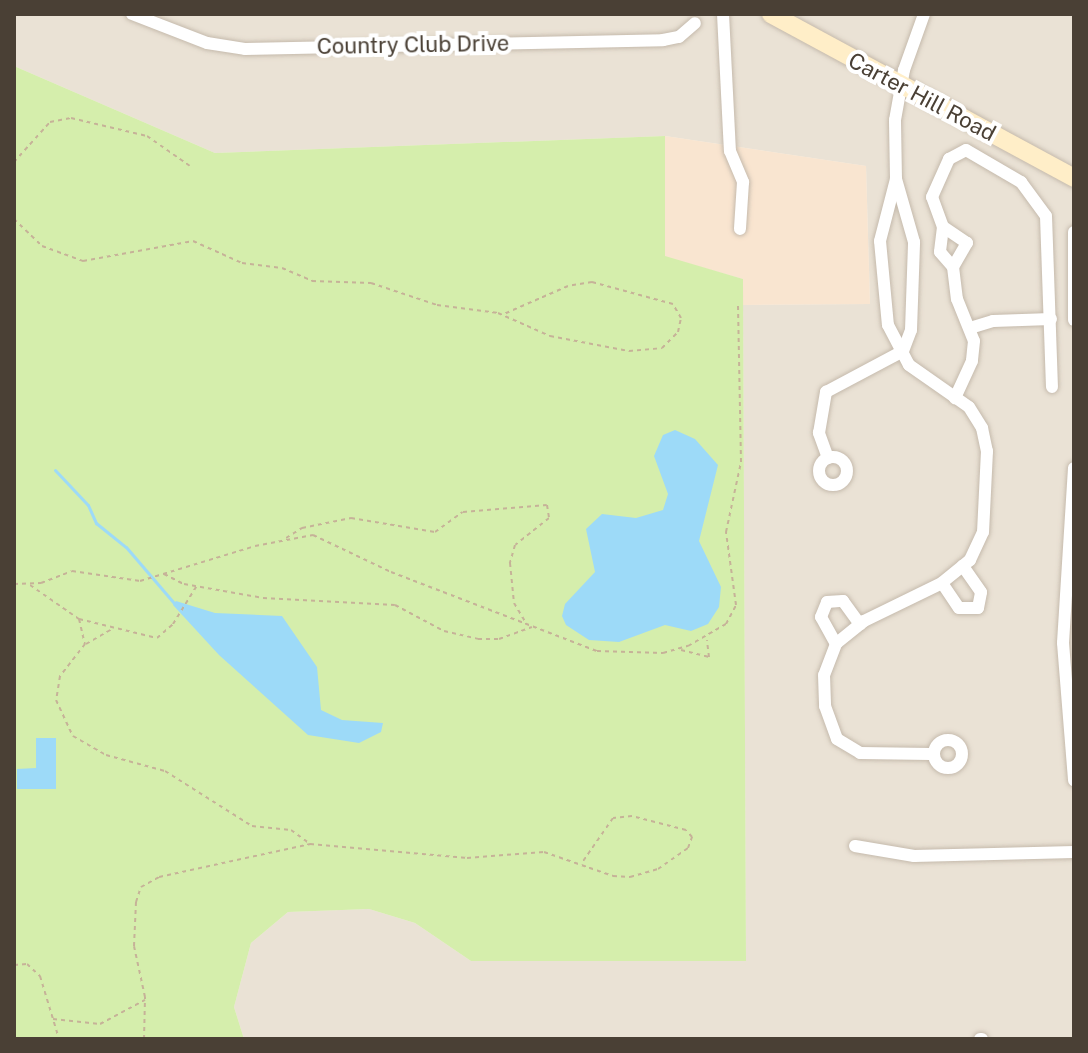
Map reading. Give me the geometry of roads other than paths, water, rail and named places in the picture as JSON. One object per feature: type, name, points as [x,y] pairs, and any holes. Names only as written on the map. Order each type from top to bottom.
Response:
[{"type":"main road","name":"Carter Hill Road","points":[[771,14],[1074,178]]},
{"type":"street","name":"Country Club Drive","points":[[132,14],[207,43],[245,49],[663,40],[679,37],[695,23]]},
{"type":"street","points":[[723,14],[730,151],[743,182],[740,229]]},
{"type":"street","points":[[924,14],[901,87],[896,179],[880,241],[888,325],[909,365],[975,415],[987,451],[983,532],[963,566],[942,583],[860,624],[836,644],[824,675],[827,720],[837,739],[860,753],[931,754]]},
{"type":"street","points":[[955,398],[972,361],[970,328],[957,299],[953,267],[940,252],[943,227],[932,197],[955,153],[974,153],[1021,182],[1049,224],[1052,387]]},
{"type":"street","points":[[828,458],[819,433],[826,392],[903,351],[911,330],[914,242],[896,179]]},
{"type":"street","points":[[943,227],[967,243],[953,267]]},
{"type":"street","points":[[1074,232],[1074,320]]},
{"type":"street","points":[[885,291],[913,290]]},
{"type":"street","points":[[970,328],[993,321],[1051,319]]},
{"type":"street","points":[[1074,468],[1063,643],[1074,781]]},
{"type":"street","points":[[942,583],[959,608],[978,608],[981,592],[963,566]]},
{"type":"street","points":[[836,644],[821,617],[827,602],[843,601],[860,624]]},
{"type":"street","points":[[855,846],[905,856],[1074,852]]},
{"type":"water","points":[[675,430],[695,439],[718,465],[699,541],[721,587],[719,607],[708,624],[691,631],[665,625],[619,642],[589,640],[566,625],[562,616],[565,604],[595,572],[586,529],[602,514],[636,518],[663,510],[668,494],[654,456],[663,435]]},
{"type":"water","points":[[176,601],[215,613],[282,616],[317,667],[321,710],[342,720],[383,723],[381,732],[359,743],[308,735],[219,655],[173,605]]},
{"type":"water","points":[[36,738],[56,738],[56,789],[17,789],[17,769],[36,768]]},
{"type":"waterway","points":[[55,470],[88,505],[96,523],[126,547],[174,603]]}]
